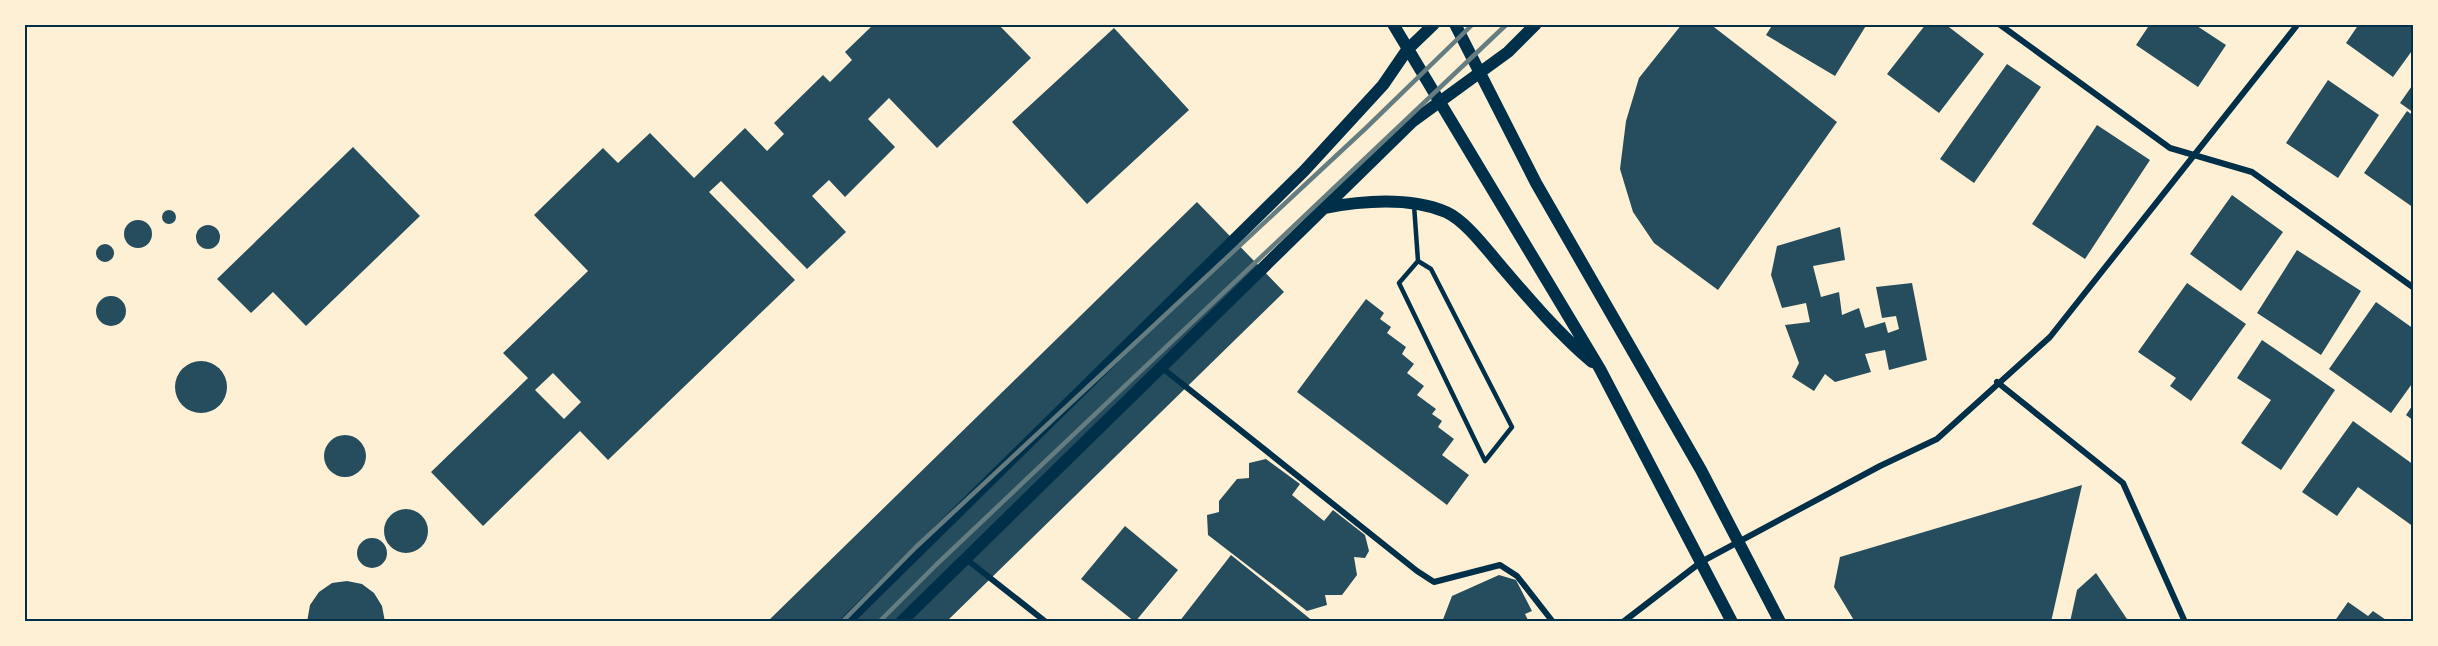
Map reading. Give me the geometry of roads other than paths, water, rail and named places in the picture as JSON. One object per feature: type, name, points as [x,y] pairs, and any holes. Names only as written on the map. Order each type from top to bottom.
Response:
[{"type":"main road","points":[[1393,24],[1600,369],[1732,622]]},
{"type":"main road","points":[[846,622],[1304,171],[1383,85],[1407,50],[1434,24]]},
{"type":"main road","points":[[1455,24],[1536,183],[1701,470],[1780,622]]},
{"type":"main road","points":[[902,622],[1412,122],[1508,52],[1536,24]]},
{"type":"main road","points":[[1323,208],[1362,201],[1414,205],[1447,213],[1475,236],[1567,341],[1600,369]]},
{"type":"street","points":[[1999,24],[2170,148],[2252,172],[2414,288]]},
{"type":"street","points":[[1623,622],[1701,562],[1880,466],[1936,439],[1997,382],[2050,337],[2298,24]]},
{"type":"street","points":[[1161,367],[1417,571],[1434,582],[1500,565],[1517,576],[1553,622]]},
{"type":"street","points":[[1997,382],[2123,483],[2185,622]]},
{"type":"street","points":[[966,559],[1046,622]]},
{"type":"lane","points":[[1414,205],[1418,261],[1399,283],[1485,461],[1512,427],[1431,269],[1418,261]]},
{"type":"railway","points":[[842,622],[916,547],[1366,128],[1473,24]]},
{"type":"railway","points":[[879,622],[936,565],[1507,24]]}]
